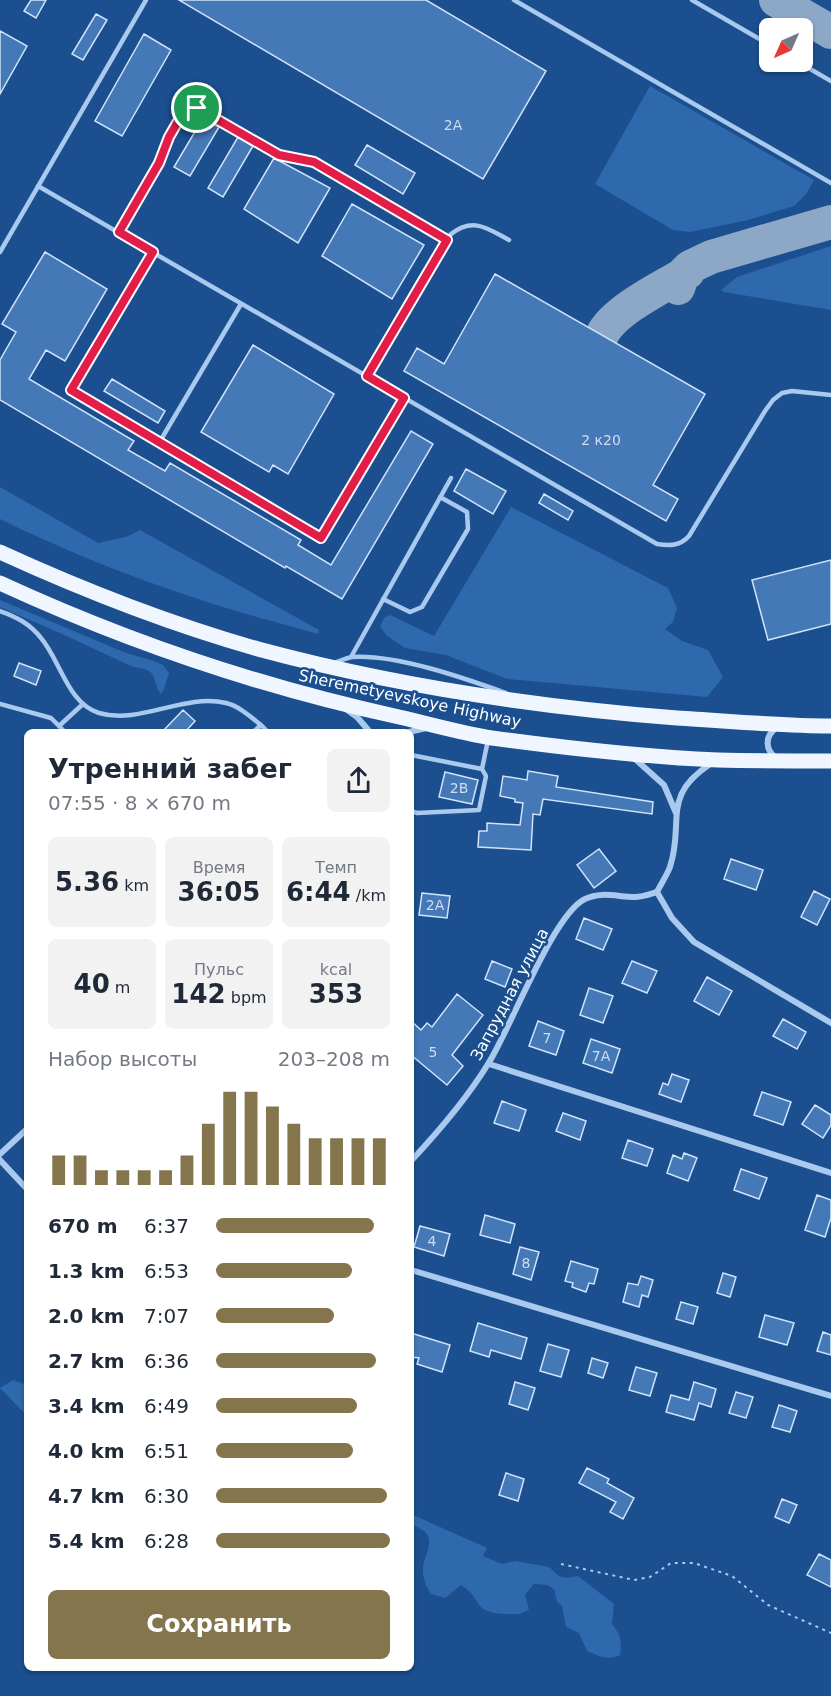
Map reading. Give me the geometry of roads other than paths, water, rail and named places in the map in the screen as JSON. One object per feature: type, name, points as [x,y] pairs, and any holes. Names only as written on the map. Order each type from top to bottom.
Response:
[{"type":"main road","name":"Sheremetyevskoye Highway","points":[[0,552],[59,579],[155,616],[257,648],[325,666],[443,689],[537,704],[788,726],[831,726]]},
{"type":"main road","name":"Sheremetyevskoye Highway","points":[[0,583],[54,608],[151,645],[251,679],[338,704],[489,737],[628,754],[717,760],[831,761]]},
{"type":"street","points":[[338,704],[357,717],[367,729]]},
{"type":"street","points":[[414,731],[439,726]]},
{"type":"street","points":[[785,761],[771,754],[767,746],[772,731],[780,726],[788,726]]},
{"type":"street","points":[[628,754],[664,784],[676,814]]},
{"type":"street","points":[[717,760],[694,775],[686,784],[676,814],[670,866],[657,892],[672,918],[694,942],[831,1023]]},
{"type":"street","name":"Запрудная улица","points":[[414,1158],[449,1119],[489,1064],[552,939],[568,914],[584,899],[603,895],[638,897],[657,892]]},
{"type":"street","points":[[489,1064],[831,1173]]},
{"type":"street","points":[[0,1154],[24,1132]]},
{"type":"street","points":[[0,1160],[24,1186]]},
{"type":"street","points":[[414,1271],[831,1396]]},
{"type":"lane","points":[[0,252],[146,0]]},
{"type":"lane","points":[[514,0],[831,183]]},
{"type":"lane","points":[[692,0],[759,39]]},
{"type":"lane","points":[[813,71],[831,81]]},
{"type":"lane","points":[[119,232],[159,163],[169,137],[184,111],[197,108],[279,155],[314,162],[447,240]]},
{"type":"lane","points":[[38,186],[657,544],[668,545],[683,542],[689,536],[765,411],[777,396],[792,391],[831,395]]},
{"type":"lane","points":[[367,376],[447,240],[457,230],[463,226],[475,224],[509,240]]},
{"type":"lane","points":[[153,252],[71,390],[321,538],[404,398]]},
{"type":"lane","points":[[159,443],[241,304]]},
{"type":"lane","points":[[351,657],[451,478]]},
{"type":"lane","points":[[382,599],[410,612],[422,607],[468,529],[467,512],[440,497]]},
{"type":"lane","points":[[0,611],[29,625],[43,639],[72,690],[83,704],[98,713],[119,716],[197,702],[226,703],[245,712],[265,729]]},
{"type":"lane","points":[[325,666],[351,657],[385,659],[457,675],[537,704]]},
{"type":"lane","points":[[0,704],[51,718],[62,729]]},
{"type":"lane","points":[[59,726],[83,704]]},
{"type":"lane","points":[[257,729],[261,724]]},
{"type":"lane","points":[[414,812],[479,810],[486,776],[482,769],[489,737]]},
{"type":"lane","points":[[414,756],[482,769]]}]
